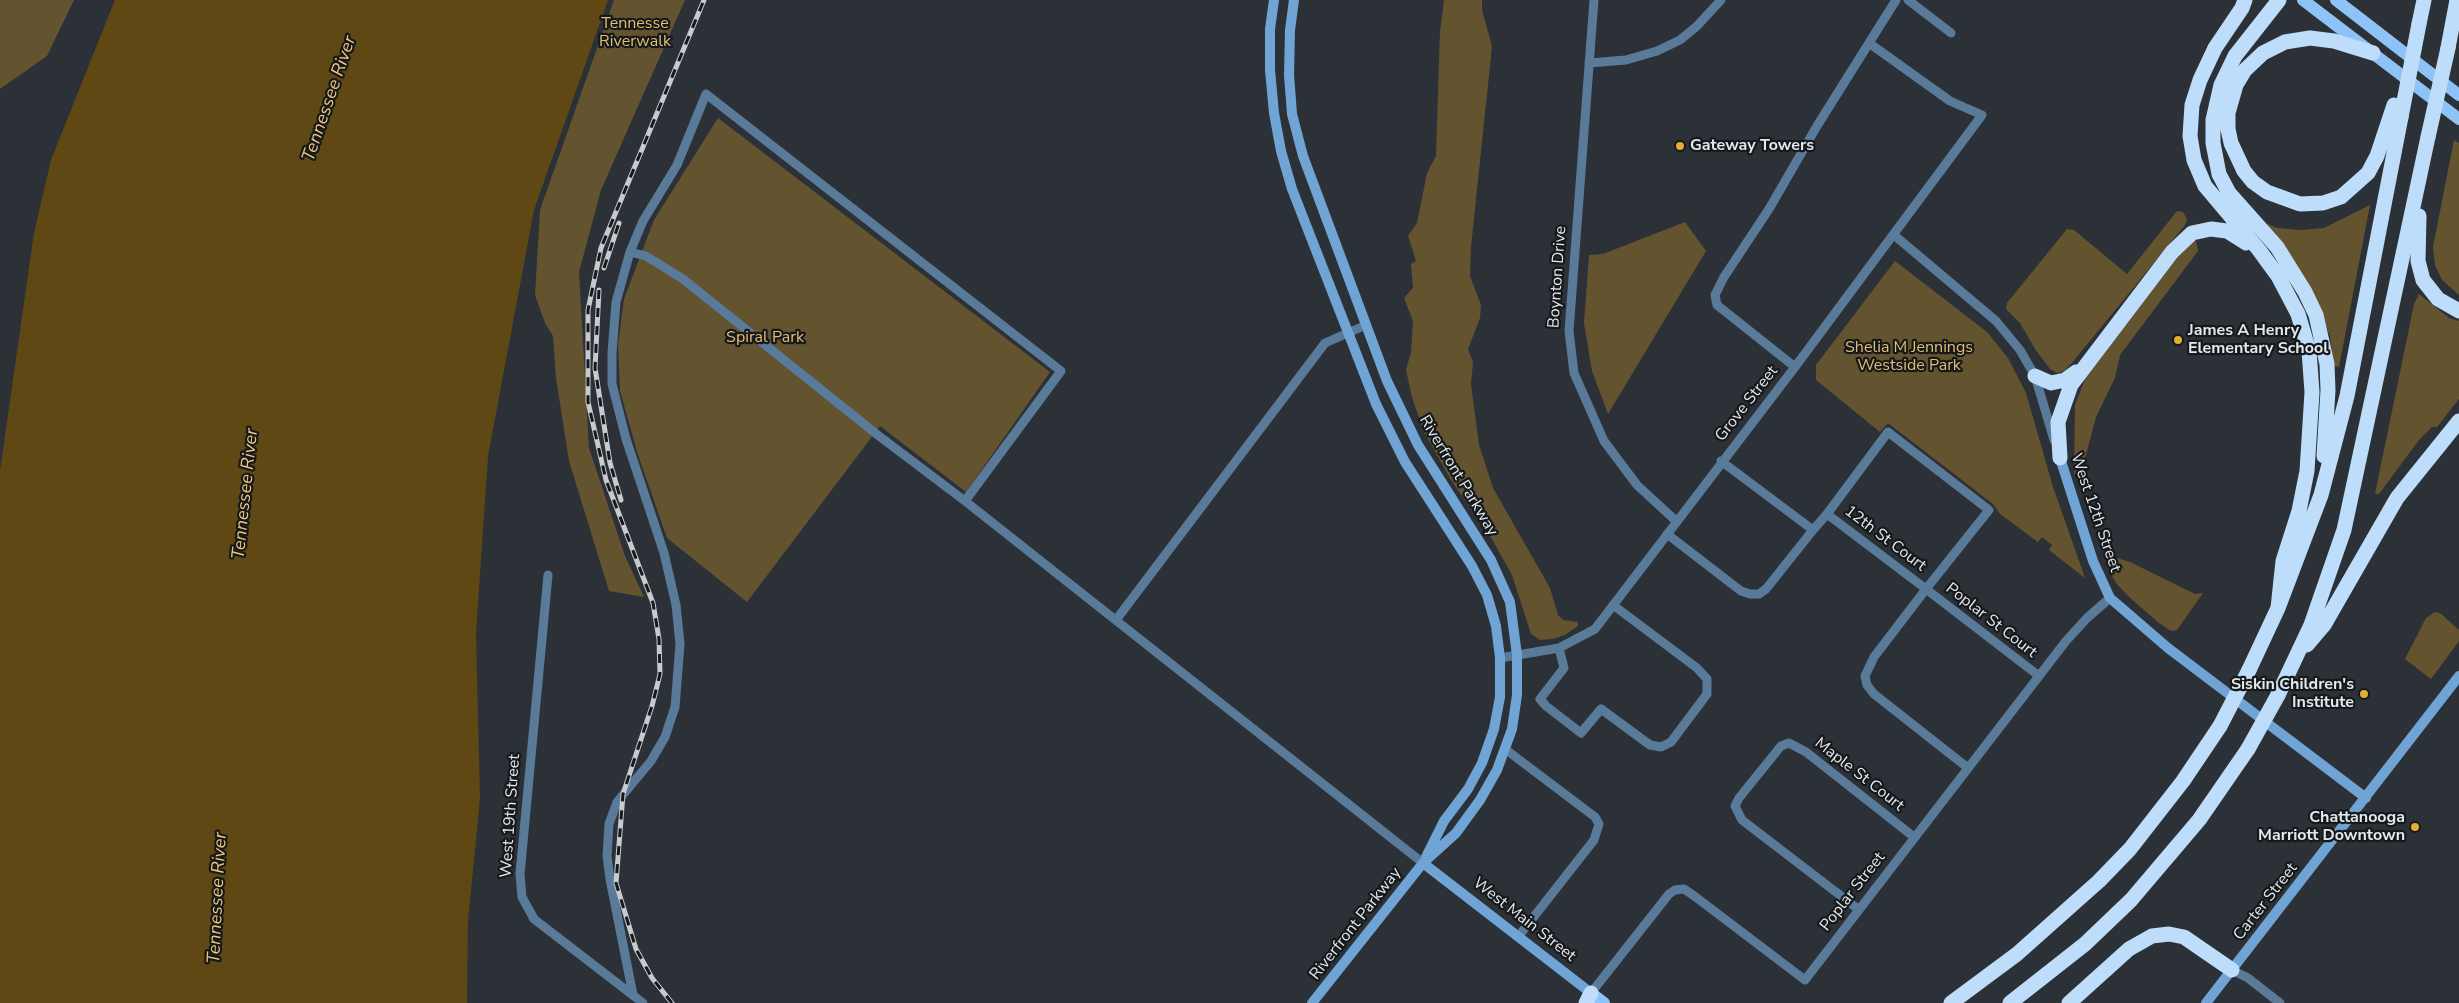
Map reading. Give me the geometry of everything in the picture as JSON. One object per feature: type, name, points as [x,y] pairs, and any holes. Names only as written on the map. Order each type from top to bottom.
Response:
[{"type":"highway","points":[[2245,0],[2242,8],[2215,48],[2200,80],[2192,105],[2192,148],[2198,173],[2205,186],[2259,250],[2285,287],[2298,314],[2305,335],[2311,369],[2312,400],[2307,471],[2299,511],[2283,562],[2278,608]]},
{"type":"highway","points":[[2279,0],[2235,56],[2224,78],[2216,100],[2213,143],[2219,174],[2228,193],[2277,248],[2305,292],[2316,316],[2327,364],[2328,390],[2321,495]]},
{"type":"highway","points":[[1951,1003],[2017,954],[2099,881],[2130,849],[2178,788],[2220,726],[2278,608],[2321,495],[2347,396],[2398,111],[2424,0]]},
{"type":"highway","points":[[2010,1003],[2086,944],[2131,900],[2199,820],[2248,749],[2298,656],[2322,597],[2351,504],[2457,0]]},
{"type":"highway","points":[[2373,53],[2334,41],[2310,38],[2285,42],[2263,54],[2244,70],[2236,85],[2228,113],[2228,129],[2231,143],[2244,171],[2253,182],[2267,192],[2300,204],[2323,203],[2340,197],[2368,173],[2398,111]]},
{"type":"highway","points":[[2428,137],[2421,198],[2418,261],[2423,280],[2431,292],[2438,299],[2459,311]]},
{"type":"highway","points":[[2060,458],[2058,430],[2062,406],[2071,385],[2082,368],[2172,252],[2192,234],[2211,229],[2220,229],[2234,235],[2250,247],[2285,287]]},
{"type":"highway","points":[[2034,376],[2051,383],[2065,380],[2082,368]]},
{"type":"highway","points":[[2298,656],[2324,625],[2397,498],[2459,421]]},
{"type":"highway","points":[[2070,1003],[2129,949],[2152,936],[2169,934],[2184,937],[2232,970]]},
{"type":"main road","name":"Riverfront Parkway","points":[[1274,0],[1270,29],[1270,70],[1274,113],[1281,151],[1292,189],[1376,404],[1406,462],[1472,566],[1487,595],[1496,626],[1500,658],[1500,697],[1494,729],[1482,763],[1468,789],[1444,822],[1423,863]]},
{"type":"main road","name":"Riverfront Parkway","points":[[1294,0],[1290,30],[1289,71],[1292,114],[1303,156],[1387,381],[1418,445],[1491,560],[1510,602],[1517,655],[1517,695],[1512,729],[1497,770],[1480,800],[1456,833],[1423,863],[1312,1003]]},
{"type":"main road","points":[[2303,0],[2459,119]]},
{"type":"main road","points":[[2336,0],[2459,95]]},
{"type":"main road","name":"West 12th Street","points":[[2060,458],[2093,561],[2110,598],[2168,648],[2366,798]]},
{"type":"main road","name":"Carter Street","points":[[2206,1003],[2459,676]]},
{"type":"main road","name":"West Main Street","points":[[1423,863],[1518,937],[1589,998],[1604,1003]]},
{"type":"street","name":"Boynton Drive","points":[[1594,0],[1569,331],[1574,373],[1604,441],[1637,485],[1676,521]]},
{"type":"street","points":[[1589,63],[1626,60],[1657,51],[1672,44],[1697,26],[1721,0]]},
{"type":"street","points":[[1795,367],[1717,305],[1715,295],[1724,277],[1769,209],[1817,126],[1896,0]]},
{"type":"street","points":[[1908,0],[1951,33]]},
{"type":"street","name":"Grove Street","points":[[1500,658],[1559,648],[1595,629],[1795,367],[1982,115],[1950,102],[1869,43]]},
{"type":"street","points":[[633,995],[609,871],[607,856],[609,824],[617,802],[651,761],[665,737],[675,707],[680,644],[676,605],[664,553],[626,439],[612,384],[612,353],[616,302],[630,252],[643,222],[676,165],[706,94],[1061,371],[965,501]]},
{"type":"street","name":"West 12th Street","points":[[1894,235],[1996,321],[2020,350],[2034,376],[2060,458]]},
{"type":"street","points":[[630,252],[646,256],[683,279],[879,436],[965,501],[1423,863]]},
{"type":"street","points":[[1116,620],[1325,343],[1366,325]]},
{"type":"street","name":"12th St Court","points":[[1888,432],[1989,510],[1926,589],[1827,514],[1888,432]]},
{"type":"street","points":[[1722,461],[1813,530]]},
{"type":"street","points":[[1667,534],[1741,591],[1759,594],[1766,589],[1827,514]]},
{"type":"street","name":"West 19th Street","points":[[548,575],[520,874],[522,897],[534,919],[644,1003]]},
{"type":"street","points":[[1926,589],[1874,657],[1865,676],[1867,685],[1874,694],[1968,768]]},
{"type":"street","name":"Poplar St Court","points":[[1926,589],[2039,676]]},
{"type":"street","name":"Poplar Street","points":[[1589,998],[1669,894],[1674,890],[1684,889],[1805,980],[2070,636],[2086,618],[2110,598]]},
{"type":"street","points":[[1559,648],[1564,668],[1540,699],[1581,733],[1601,709],[1650,745],[1661,747],[1671,742],[1707,694],[1707,679],[1697,668],[1613,605]]},
{"type":"street","name":"Maple St Court","points":[[1858,909],[1742,820],[1735,806],[1739,798],[1781,746],[1789,743],[1806,752],[1914,837]]},
{"type":"street","points":[[1505,749],[1595,817],[1599,824],[1594,840],[1518,937]]},
{"type":"street","points":[[2232,970],[2280,1003]]},
{"type":"green space","points":[[0,0],[74,0],[47,56],[0,89]]},
{"type":"green space","name":"Tennesse Riverwalk","points":[[614,0],[685,0],[601,190],[579,272],[589,448],[625,556],[644,597],[609,591],[569,461],[556,378],[553,336],[545,323],[535,295],[540,210]]},
{"type":"green space","points":[[1444,0],[1482,0],[1482,10],[1492,46],[1471,247],[1470,276],[1481,305],[1480,318],[1468,349],[1473,362],[1471,384],[1479,445],[1493,488],[1550,588],[1558,615],[1563,620],[1578,622],[1578,626],[1565,635],[1552,639],[1540,640],[1531,634],[1512,575],[1492,539],[1451,480],[1423,430],[1412,397],[1406,370],[1411,352],[1413,321],[1404,298],[1413,288],[1411,264],[1416,261],[1408,236],[1417,223],[1427,173],[1436,156],[1440,32]]},
{"type":"green space","name":"Spiral Park","points":[[718,118],[1050,372],[966,492],[880,426],[747,602],[667,538],[638,455],[620,391],[618,345],[624,299],[654,220]]},
{"type":"green space","points":[[2454,140],[2459,143],[2459,295],[2442,280],[2435,265],[2433,247]]},
{"type":"green space","points":[[2370,205],[2339,367],[2334,366],[2330,336],[2313,295],[2258,220],[2277,228],[2302,230],[2324,228]]},
{"type":"green space","points":[[2177,211],[2183,212],[2187,219],[2185,225],[2071,364],[2064,371],[2057,373],[2050,369],[2035,349],[2020,323],[2006,309],[2007,303],[2067,229],[2074,230],[2127,274]]},
{"type":"green space","points":[[1685,222],[1706,251],[1608,414],[1592,371],[1584,323],[1589,255],[1603,254]]},
{"type":"green space","points":[[2192,240],[2196,241],[2198,251],[2120,355],[2115,378],[2096,417],[2083,466],[2078,473],[2074,474],[2075,405],[2093,359],[2172,258]]},
{"type":"green space","name":"Shelia M Jennings Westside Park","points":[[1895,261],[1987,332],[2008,358],[2026,393],[2053,487],[2085,578],[2049,550],[2052,545],[2042,537],[2038,542],[2000,514],[1993,504],[1888,423],[1880,432],[1816,380],[1816,365]]},
{"type":"green space","points":[[2419,294],[2449,318],[2459,321],[2459,399],[2437,427],[2432,427],[2419,440],[2379,494],[2375,494],[2414,304]]},
{"type":"green space","points":[[2117,558],[2130,562],[2195,594],[2203,593],[2177,630],[2171,631],[2159,623],[2116,583],[2109,571],[2111,564]]},
{"type":"green space","points":[[2435,612],[2440,613],[2459,630],[2459,641],[2431,679],[2405,659],[2426,618]]},
{"type":"water","name":"Tennessee River","points":[[115,0],[608,0],[534,210],[488,456],[476,633],[480,799],[468,920],[467,1003],[0,1003],[0,471],[34,233],[51,160]]},
{"type":"railway","points":[[672,1003],[652,978],[636,949],[616,883],[623,794],[652,706],[660,674],[659,639],[653,603],[606,480],[588,402],[588,310],[601,248],[704,0]]},
{"type":"railway","points":[[604,268],[619,223]]},
{"type":"railway","points":[[599,290],[595,368],[610,463],[621,500]]},
{"type":"place","name":"Gateway Towers","points":[[1680,146]]},
{"type":"place","name":"James A Henry Elementary School","points":[[2178,340]]},
{"type":"place","name":"Siskin Children's Institute","points":[[2364,694]]},
{"type":"place","name":"Chattanooga Marriott Downtown","points":[[2415,827]]}]
